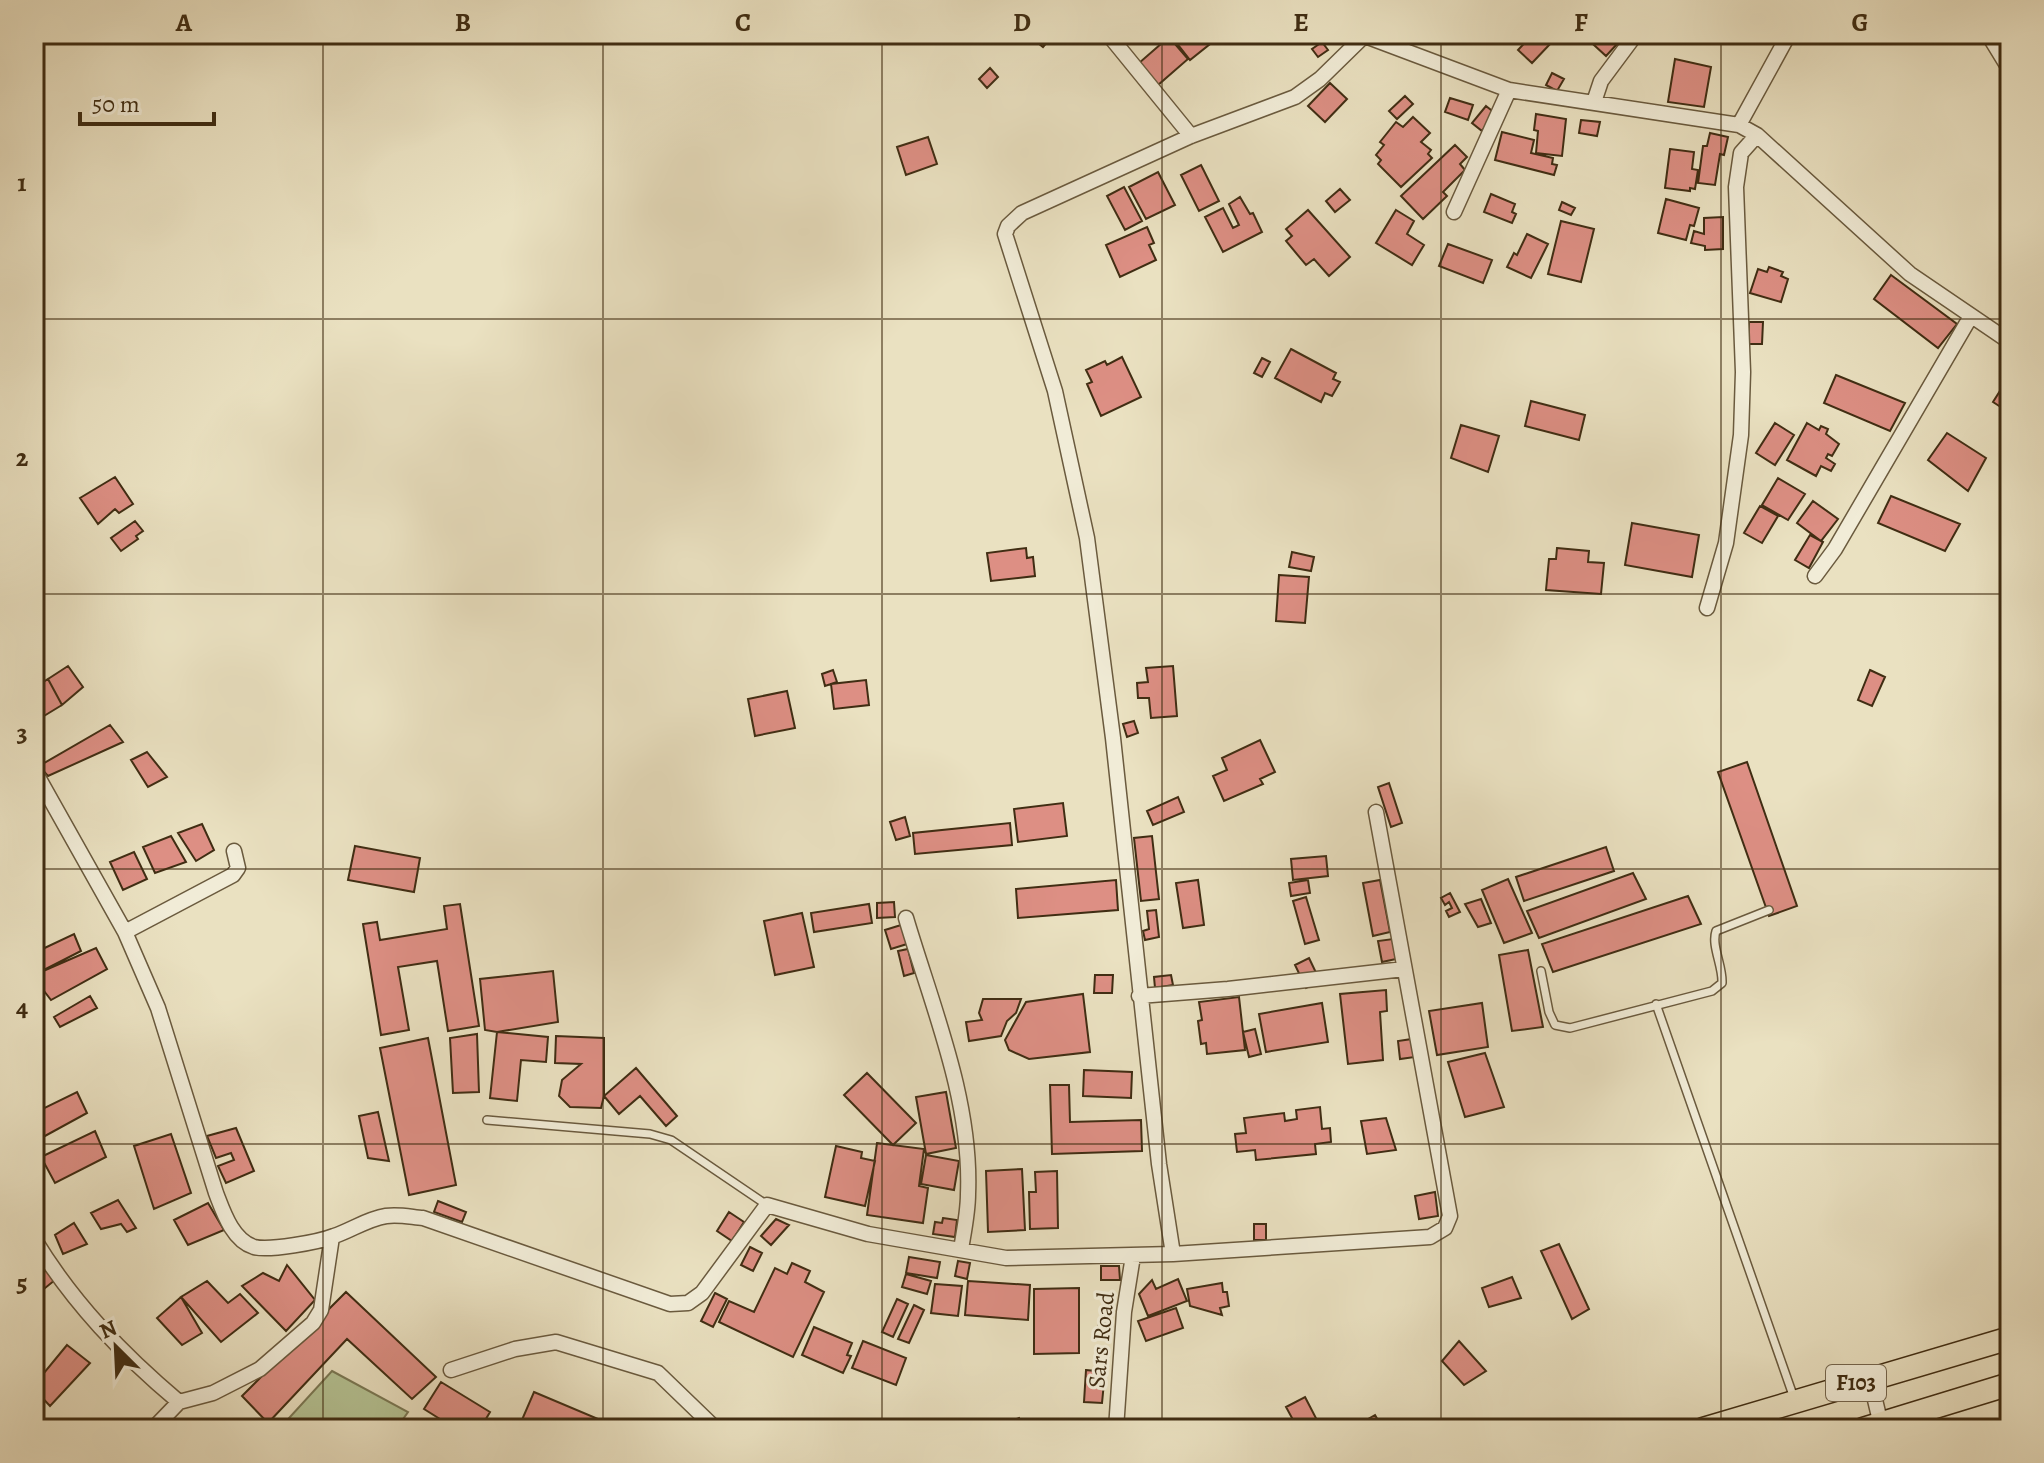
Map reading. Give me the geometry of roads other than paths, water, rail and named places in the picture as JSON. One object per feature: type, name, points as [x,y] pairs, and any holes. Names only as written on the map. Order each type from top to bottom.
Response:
[{"type":"main road","name":"F103","points":[[1703,1429],[2010,1338]]},
{"type":"main road","name":"F103","points":[[1875,1427],[2010,1384]]},
{"type":"street","points":[[1108,34],[1191,136]]},
{"type":"street","points":[[1594,102],[1601,81],[1636,34]]},
{"type":"street","points":[[1739,125],[1789,34]]},
{"type":"street","points":[[1988,34],[2010,70]]},
{"type":"street","points":[[1173,1254],[1139,996],[1113,738],[1087,538],[1055,391],[1009,254],[1005,234],[1008,226],[1022,213],[1191,136],[1295,97],[1320,79],[1363,35],[1509,90],[1739,125],[1757,135],[1910,274],[2010,342]]},
{"type":"street","points":[[1454,212],[1509,90]]},
{"type":"street","points":[[1707,608],[1726,543],[1741,435],[1743,372],[1736,187],[1741,153],[1757,135]]},
{"type":"street","points":[[1815,576],[1835,549],[1971,316]]},
{"type":"street","points":[[34,770],[125,932],[158,1008],[226,1219],[237,1235],[254,1247],[276,1247],[332,1237],[370,1220],[389,1216],[423,1218],[670,1304],[688,1303],[711,1282],[767,1205],[868,1234],[1006,1258],[1133,1256],[1430,1237],[1445,1228],[1450,1216],[1376,812]]},
{"type":"street","points":[[125,932],[233,875],[238,868],[234,851]]},
{"type":"street","points":[[906,918],[952,1072],[964,1129],[968,1193],[961,1249]]},
{"type":"street","points":[[1139,996],[1404,969]]},
{"type":"street","points":[[153,1429],[179,1402],[213,1393],[260,1369],[313,1323],[321,1310],[332,1237]]},
{"type":"street","points":[[34,1239],[91,1319],[138,1367],[179,1402]]},
{"type":"street","name":"Sars Road","points":[[1116,1429],[1124,1312],[1133,1256]]},
{"type":"street","points":[[451,1370],[515,1349],[556,1342],[658,1373],[716,1429]]},
{"type":"street","points":[[1870,1379],[1875,1427]]},
{"type":"lane","points":[[1541,971],[1549,1012],[1555,1025],[1570,1028],[1712,991],[1722,983],[1723,969],[1714,939],[1716,931],[1769,910]]},
{"type":"lane","points":[[1656,1004],[1794,1400]]},
{"type":"lane","points":[[487,1120],[650,1134],[671,1140],[767,1205]]}]
